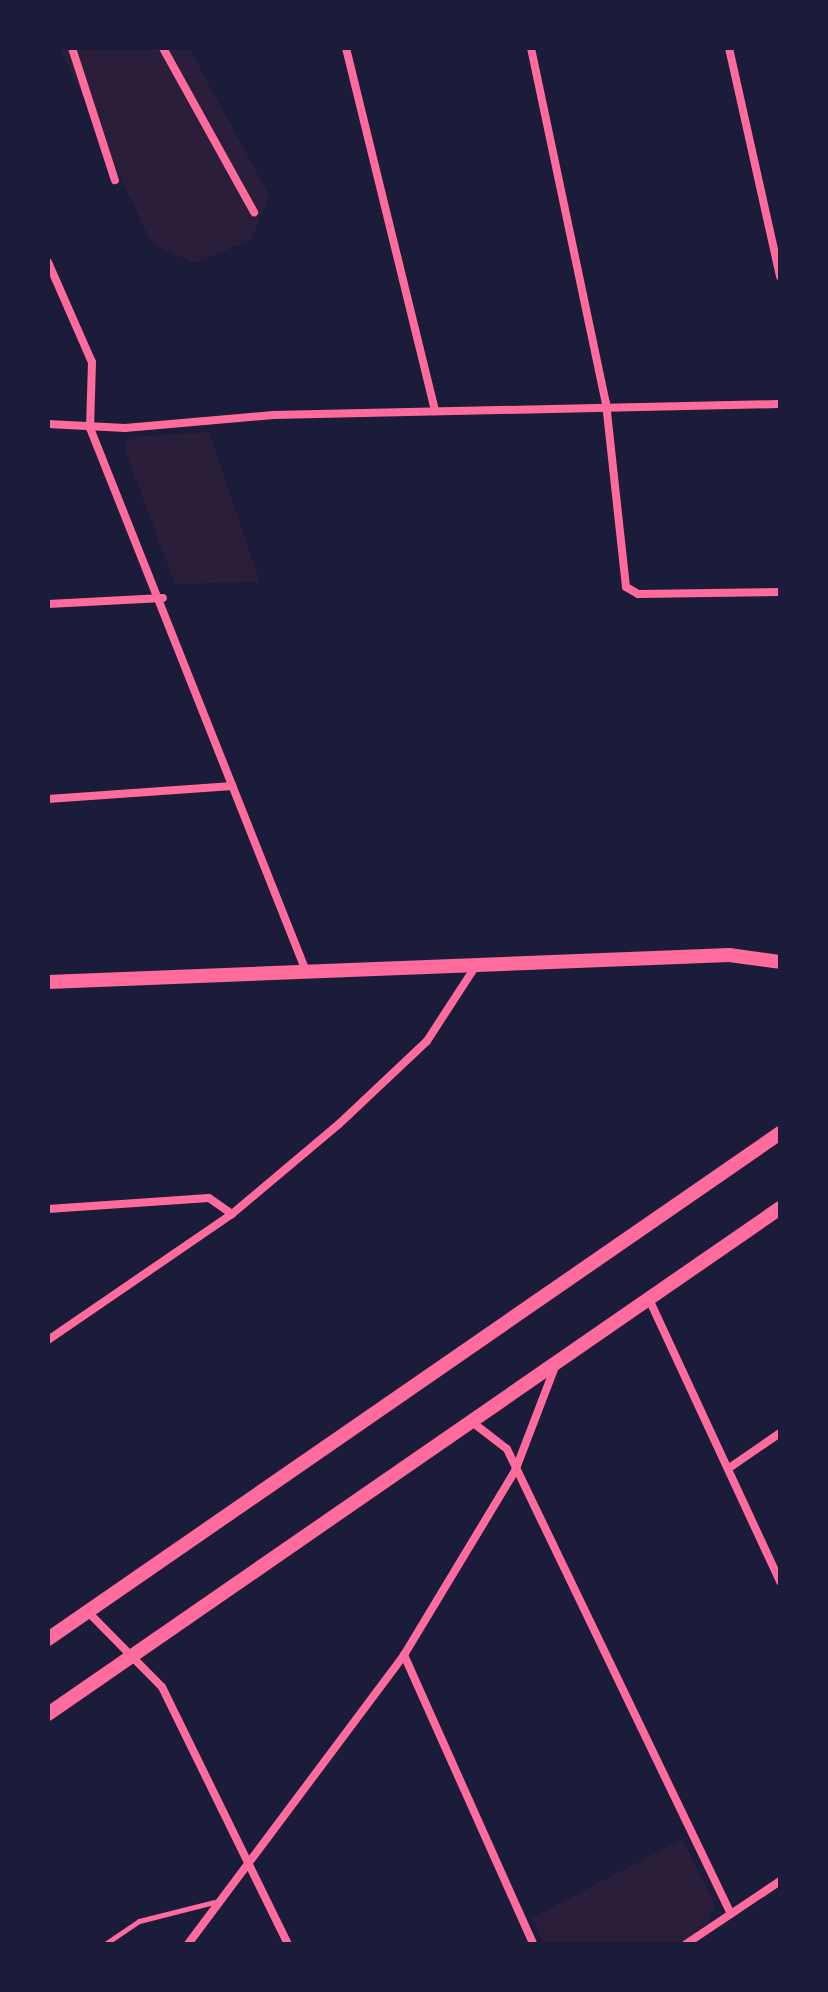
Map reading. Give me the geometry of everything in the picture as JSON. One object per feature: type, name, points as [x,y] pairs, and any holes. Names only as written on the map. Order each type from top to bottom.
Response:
[{"type":"street","points":[[72,48],[115,180]]},
{"type":"street","points":[[163,48],[254,212]]},
{"type":"street","points":[[346,48],[435,411]]},
{"type":"street","points":[[531,48],[606,403],[626,587],[638,594],[780,592]]},
{"type":"street","points":[[729,48],[780,276]]},
{"type":"street","points":[[48,262],[92,362],[90,428],[163,598],[306,971]]},
{"type":"street","points":[[48,424],[90,428],[606,403],[780,404]]},
{"type":"street","points":[[48,604],[163,598]]},
{"type":"street","points":[[48,799],[233,786]]},
{"type":"street","points":[[48,982],[729,955],[780,962]]},
{"type":"street","points":[[48,1340],[232,1214],[427,1041],[477,964]]},
{"type":"street","points":[[48,1639],[780,1133]]},
{"type":"street","points":[[48,1209],[209,1198],[232,1214]]},
{"type":"street","points":[[48,1714],[780,1208]]},
{"type":"street","points":[[648,1297],[732,1466],[780,1582]]},
{"type":"street","points":[[188,1944],[245,1860],[404,1655],[515,1471],[556,1364]]},
{"type":"street","points":[[472,1422],[507,1449],[731,1914]]},
{"type":"street","points":[[732,1466],[780,1433]]},
{"type":"street","points":[[88,1612],[162,1687],[288,1944]]},
{"type":"street","points":[[404,1655],[533,1944]]},
{"type":"street","points":[[686,1944],[780,1881]]},
{"type":"lane","points":[[105,1944],[139,1921],[214,1902]]},
{"type":"shaded area","points":[[60,48],[189,48],[269,195],[251,240],[194,263],[152,244]]},
{"type":"shaded area","points":[[209,432],[260,582],[175,584],[125,450],[129,437]]},
{"type":"shaded area","points":[[682,1839],[715,1905],[707,1923],[682,1944],[544,1944],[532,1918]]}]
